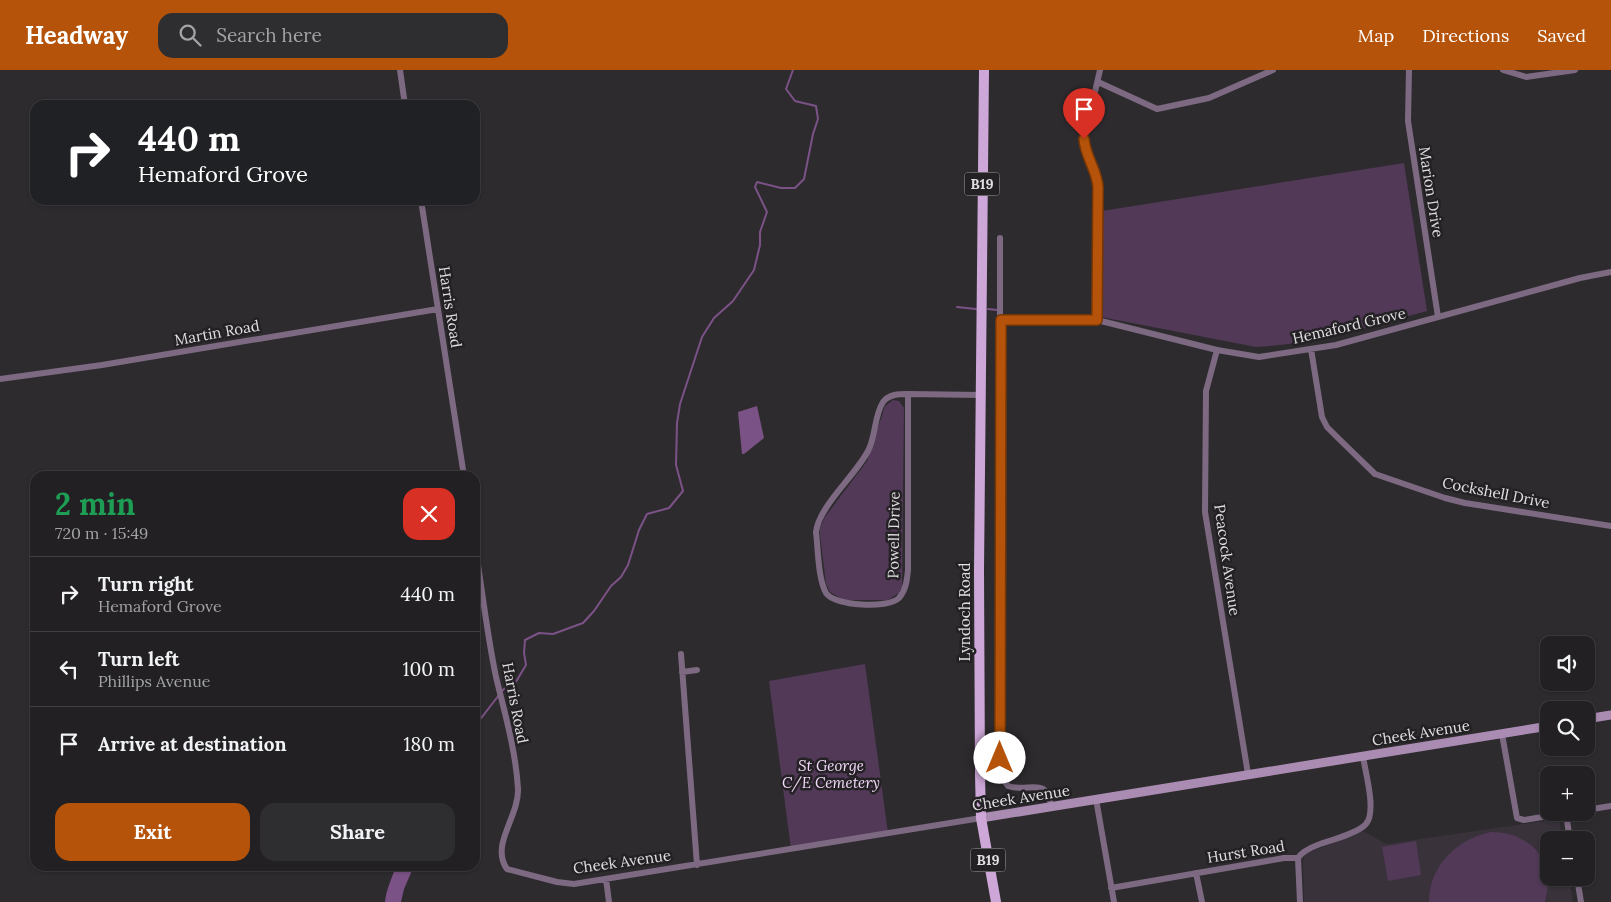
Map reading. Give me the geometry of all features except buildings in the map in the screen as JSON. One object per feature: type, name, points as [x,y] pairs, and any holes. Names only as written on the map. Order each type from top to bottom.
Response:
[{"type":"main road","name":"Lyndoch Road","points":[[984,70],[979,590],[981,818],[996,902]]},
{"type":"street","points":[[400,70],[404,100]]},
{"type":"street","points":[[1097,320],[1098,187],[1096,172],[1084,146],[1084,139],[1100,70]]},
{"type":"street","points":[[1098,82],[1157,109],[1209,98],[1273,70]]},
{"type":"street","name":"Marion Drive","points":[[1409,70],[1408,121],[1438,317]]},
{"type":"street","points":[[1504,70],[1526,77],[1575,70]]},
{"type":"street","name":"Harris Road","points":[[422,205],[463,471]]},
{"type":"street","points":[[1000,238],[1000,770],[1008,786],[1020,788],[1033,786],[1045,789],[1050,796],[1051,807]]},
{"type":"street","name":"Hemaford Grove","points":[[1001,320],[1097,320],[1217,350],[1259,357],[1336,345],[1580,278],[1611,272]]},
{"type":"street","name":"Martin Road","points":[[0,379],[102,366],[438,309]]},
{"type":"street","name":"Cockshell Drive","points":[[1311,349],[1324,422],[1375,474],[1465,503],[1611,526]]},
{"type":"street","name":"Peacock Avenue","points":[[1217,350],[1206,391],[1205,512],[1248,774]]},
{"type":"street","name":"Powell Drive","points":[[908,394],[908,570],[906,587],[899,598],[889,603],[840,603],[829,596],[823,584],[816,532],[817,524],[822,512],[852,476],[869,449],[882,405],[889,397],[908,394],[981,396]]},
{"type":"street","name":"Harris Road","points":[[480,574],[518,788],[517,804],[500,847],[504,866]]},
{"type":"street","points":[[681,654],[697,865]]},
{"type":"street","points":[[682,672],[697,670]]},
{"type":"street","points":[[1595,718],[1611,715]]},
{"type":"street","name":"Cheek Avenue","points":[[504,866],[525,874],[557,882],[574,884],[606,880],[1540,728]]},
{"type":"street","points":[[1502,734],[1517,818],[1524,820],[1540,818]]},
{"type":"street","name":"Hurst Road","points":[[1111,888],[1284,858],[1298,858],[1302,853],[1316,845],[1360,829],[1367,822],[1372,807],[1363,756]]},
{"type":"street","points":[[1096,800],[1114,902]]},
{"type":"street","points":[[1595,809],[1611,806]]},
{"type":"street","points":[[1298,858],[1300,902]]},
{"type":"street","points":[[1196,873],[1202,902]]},
{"type":"street","points":[[606,880],[608,902]]},
{"type":"street","points":[[1578,886],[1581,902]]},
{"type":"shaded area","points":[[757,406],[764,438],[742,454],[738,412]]},
{"type":"shaded area","points":[[1545,821],[1559,821],[1561,831],[1540,831],[1540,886],[1570,886],[1573,902],[1304,902],[1303,860],[1305,854],[1363,831],[1386,844]]},
{"type":"shaded area","points":[[394,871],[412,871],[401,902],[385,902]]},
{"type":"green space","points":[[1404,163],[1427,311],[1321,338],[1256,347],[1101,317],[1102,211]]},
{"type":"green space","points":[[893,400],[899,401],[904,408],[902,586],[899,593],[888,600],[844,600],[830,592],[826,584],[820,528],[825,517],[867,461],[885,406]]},
{"type":"green space","name":"St George C/E Cemetery","points":[[865,664],[888,833],[791,849],[769,681]]},
{"type":"green space","points":[[1491,832],[1511,835],[1521,839],[1537,851],[1540,856],[1540,886],[1548,886],[1545,902],[1429,902],[1430,889],[1434,877],[1447,856],[1467,841]]},
{"type":"green space","points":[[1416,841],[1421,875],[1388,881],[1382,847]]},
{"type":"waterway","points":[[502,691],[506,687],[514,685],[526,665],[524,653],[525,640],[539,633],[553,634],[583,623],[594,611],[611,586],[621,577],[628,565],[639,530],[647,514],[669,508],[683,491],[676,465],[677,423],[680,404],[702,337],[714,318],[733,301],[754,270],[760,245],[760,232],[767,212],[755,187],[757,182],[781,188],[795,188],[804,179],[818,119],[816,106],[795,101],[786,89],[793,70]]},
{"type":"waterway","points":[[957,307],[976,309]]},
{"type":"waterway","points":[[988,309],[997,310]]},
{"type":"waterway","points":[[480,720],[499,695]]},
{"type":"route","points":[[1000,758],[1001,320],[1097,320],[1098,179],[1084,146],[1084,139]]}]
